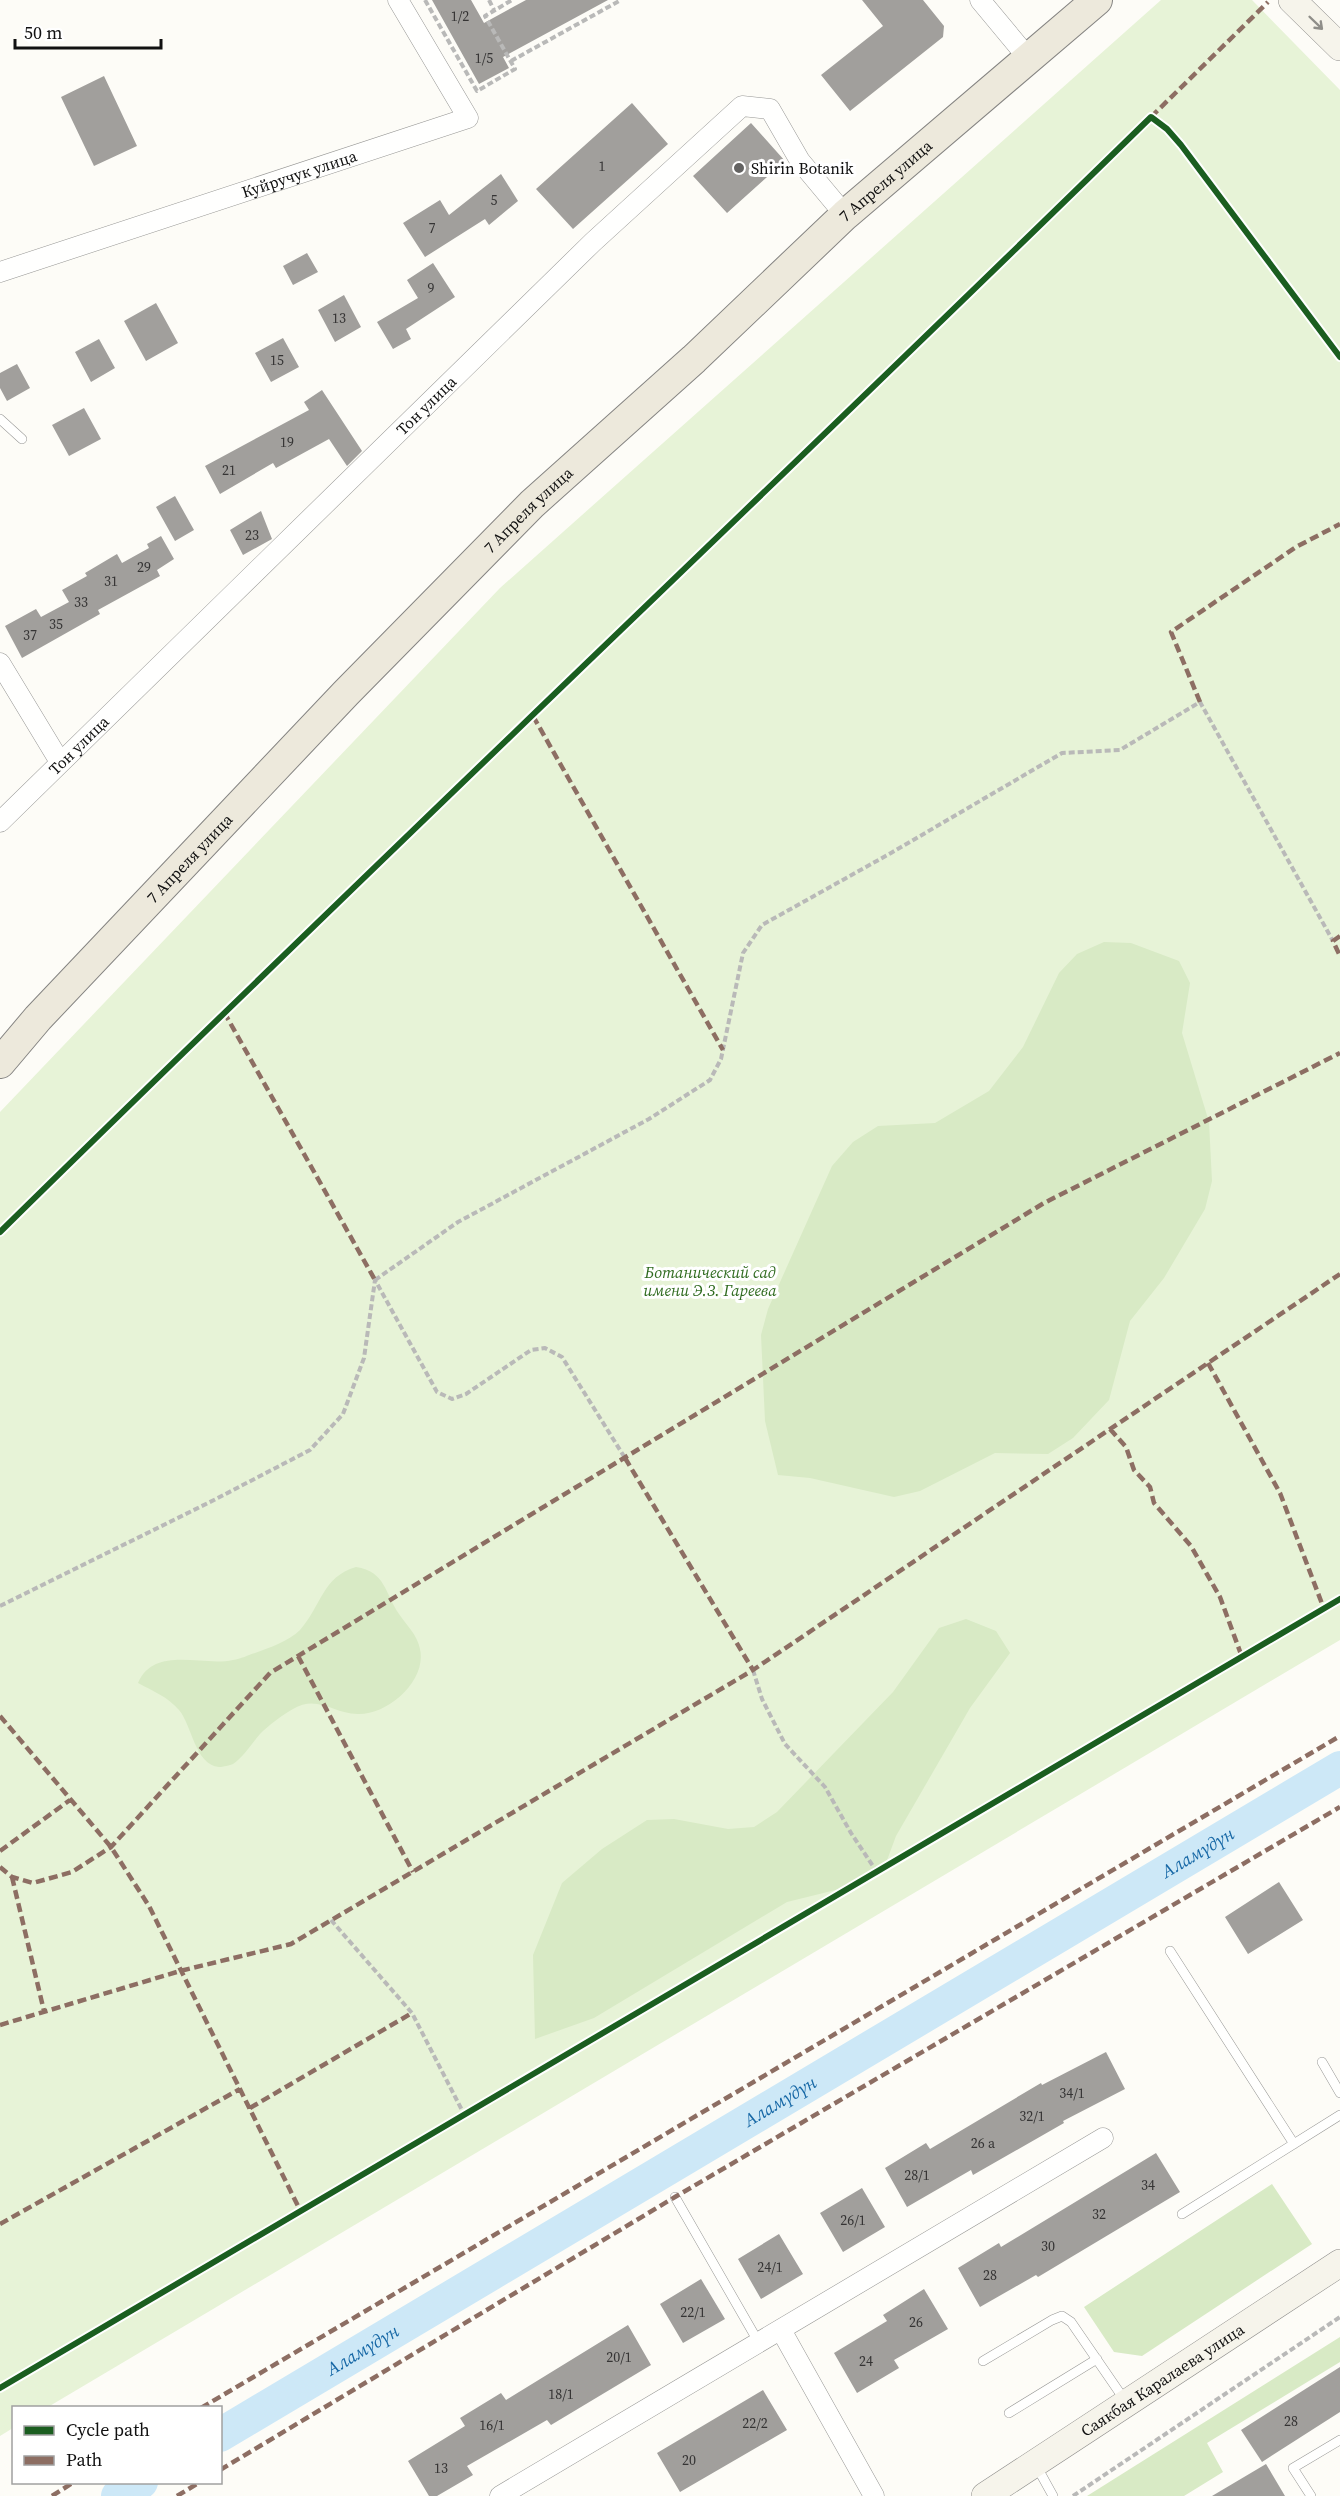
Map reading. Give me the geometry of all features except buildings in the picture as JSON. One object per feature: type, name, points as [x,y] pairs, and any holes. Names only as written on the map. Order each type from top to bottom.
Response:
[{"type":"main road","name":"7 Апреля улица","points":[[0,1063],[38,1018],[451,584],[532,504],[694,359],[845,215],[1097,0]]},
{"type":"main road","points":[[1292,0],[1340,46]]},
{"type":"main road","name":"Саякбая Каралаева улица","points":[[985,2496],[1340,2263]]},
{"type":"street","name":"Куйручук улица","points":[[0,272],[468,118],[398,0]]},
{"type":"street","points":[[980,0],[1029,59]]},
{"type":"street","name":"Тон улица","points":[[0,822],[593,242],[742,106],[770,110],[801,161],[845,215]]},
{"type":"street","points":[[0,663],[60,762]]},
{"type":"street","points":[[500,2496],[1103,2139]]},
{"type":"street","points":[[781,2330],[874,2496]]},
{"type":"lane","points":[[0,419],[22,439]]},
{"type":"lane","points":[[1170,1952],[1294,2144]]},
{"type":"lane","points":[[1322,2062],[1340,2093]]},
{"type":"lane","points":[[1182,2214],[1340,2115]]},
{"type":"lane","points":[[675,2197],[759,2343]]},
{"type":"lane","points":[[983,2361],[1062,2316],[1071,2322],[1127,2403]]},
{"type":"lane","points":[[1009,2413],[1097,2359]]},
{"type":"lane","points":[[1311,2496],[1293,2468],[1340,2440]]},
{"type":"lane","points":[[1035,2463],[1053,2496]]},
{"type":"path","points":[[425,0],[477,91],[515,69],[485,16],[512,0]]},
{"type":"path","points":[[489,0],[494,10]]},
{"type":"path","points":[[511,61],[621,0]]},
{"type":"path","points":[[0,1606],[310,1450],[343,1414],[364,1358],[375,1280],[458,1222],[649,1119],[710,1080],[721,1059],[743,954],[762,925],[1062,753],[1120,750],[1200,702],[1333,941]]},
{"type":"path","points":[[375,1280],[437,1392],[452,1399],[466,1394],[531,1350],[544,1348],[562,1357],[625,1458]]},
{"type":"path","points":[[753,1670],[762,1699],[785,1744],[825,1787],[851,1833],[878,1872]]},
{"type":"path","points":[[867,1879],[888,1866]]},
{"type":"path","points":[[331,1920],[412,2013],[465,2116]]},
{"type":"path","points":[[455,2122],[476,2110]]},
{"type":"path","points":[[1073,2496],[1340,2317]]},
{"type":"green space","name":"Ботанический сад имени Э.З. Гареева","points":[[1161,0],[1252,0],[1340,90],[1340,1640],[50,2406],[12,2406],[12,2429],[0,2436],[0,1112],[500,588]]},
{"type":"green space","points":[[1104,942],[1131,943],[1179,961],[1190,983],[1182,1033],[1209,1122],[1212,1181],[1205,1209],[1164,1278],[1130,1321],[1109,1400],[1073,1438],[1048,1454],[995,1453],[920,1491],[894,1497],[810,1478],[778,1475],[765,1421],[761,1335],[768,1309],[832,1166],[853,1142],[878,1126],[935,1123],[989,1091],[1023,1047],[1059,973],[1077,954]]},
{"type":"green space","points":[[356,1567],[373,1573],[379,1578],[399,1614],[414,1634],[420,1649],[421,1661],[412,1683],[393,1702],[382,1708],[359,1714],[342,1712],[319,1704],[302,1705],[284,1714],[267,1727],[237,1761],[219,1767],[211,1765],[199,1752],[175,1705],[138,1683],[146,1671],[156,1664],[180,1660],[236,1659],[285,1641],[300,1630],[329,1585],[345,1572]]},
{"type":"green space","points":[[966,1619],[996,1631],[1010,1653],[970,1708],[896,1836],[886,1863],[868,1882],[787,1902],[594,2018],[535,2039],[533,1955],[562,1883],[602,1849],[647,1820],[674,1819],[728,1829],[754,1827],[777,1812],[893,1692],[939,1628]]},
{"type":"green space","points":[[1272,2184],[1312,2244],[1142,2356],[1114,2352],[1084,2307]]},
{"type":"green space","points":[[1340,2337],[1340,2362],[1207,2443],[1223,2472],[1184,2496],[1087,2496]]},
{"type":"waterway","name":"Аламүдүн","points":[[222,2434],[1340,1768]]},
{"type":"waterway","name":"Аламүдүн","points":[[118,2496],[138,2484]]},
{"type":"marked path","points":[[1151,117],[1268,2]]},
{"type":"marked path","points":[[1200,702],[1171,632],[1296,547],[1340,524]]},
{"type":"marked path","points":[[533,716],[723,1050]]},
{"type":"marked path","points":[[1340,936],[1333,941],[1340,956]]},
{"type":"marked path","points":[[224,1012],[375,1280]]},
{"type":"marked path","points":[[0,1867],[12,1877],[33,1883],[72,1872],[111,1847],[270,1673],[1044,1203],[1340,1053]]},
{"type":"marked path","points":[[0,2025],[180,1971],[291,1944],[753,1670],[1340,1274]]},
{"type":"marked path","points":[[1208,1363],[1280,1493],[1324,1609]]},
{"type":"marked path","points":[[1110,1429],[1126,1447],[1134,1470],[1150,1487],[1154,1503],[1191,1546],[1220,1597],[1242,1657]]},
{"type":"marked path","points":[[625,1458],[753,1670]]},
{"type":"marked path","points":[[298,1656],[413,1872]]},
{"type":"marked path","points":[[0,1716],[111,1847],[149,1906],[301,2212]]},
{"type":"marked path","points":[[204,2406],[1340,1736]]},
{"type":"marked path","points":[[0,1851],[70,1800]]},
{"type":"marked path","points":[[222,2469],[675,2197],[1340,1807]]},
{"type":"marked path","points":[[12,1877],[44,2011]]},
{"type":"marked path","points":[[250,2108],[412,2013]]},
{"type":"marked path","points":[[0,2224],[240,2089]]},
{"type":"marked path","points":[[52,2496],[71,2484]]},
{"type":"marked path","points":[[177,2496],[197,2484]]},
{"type":"cycle path","points":[[0,1232],[1151,117],[1167,129],[1181,145],[1340,357]]},
{"type":"cycle path","points":[[0,2388],[1340,1599]]},
{"type":"place","name":"Shirin Botanik","points":[[739,168]]}]
